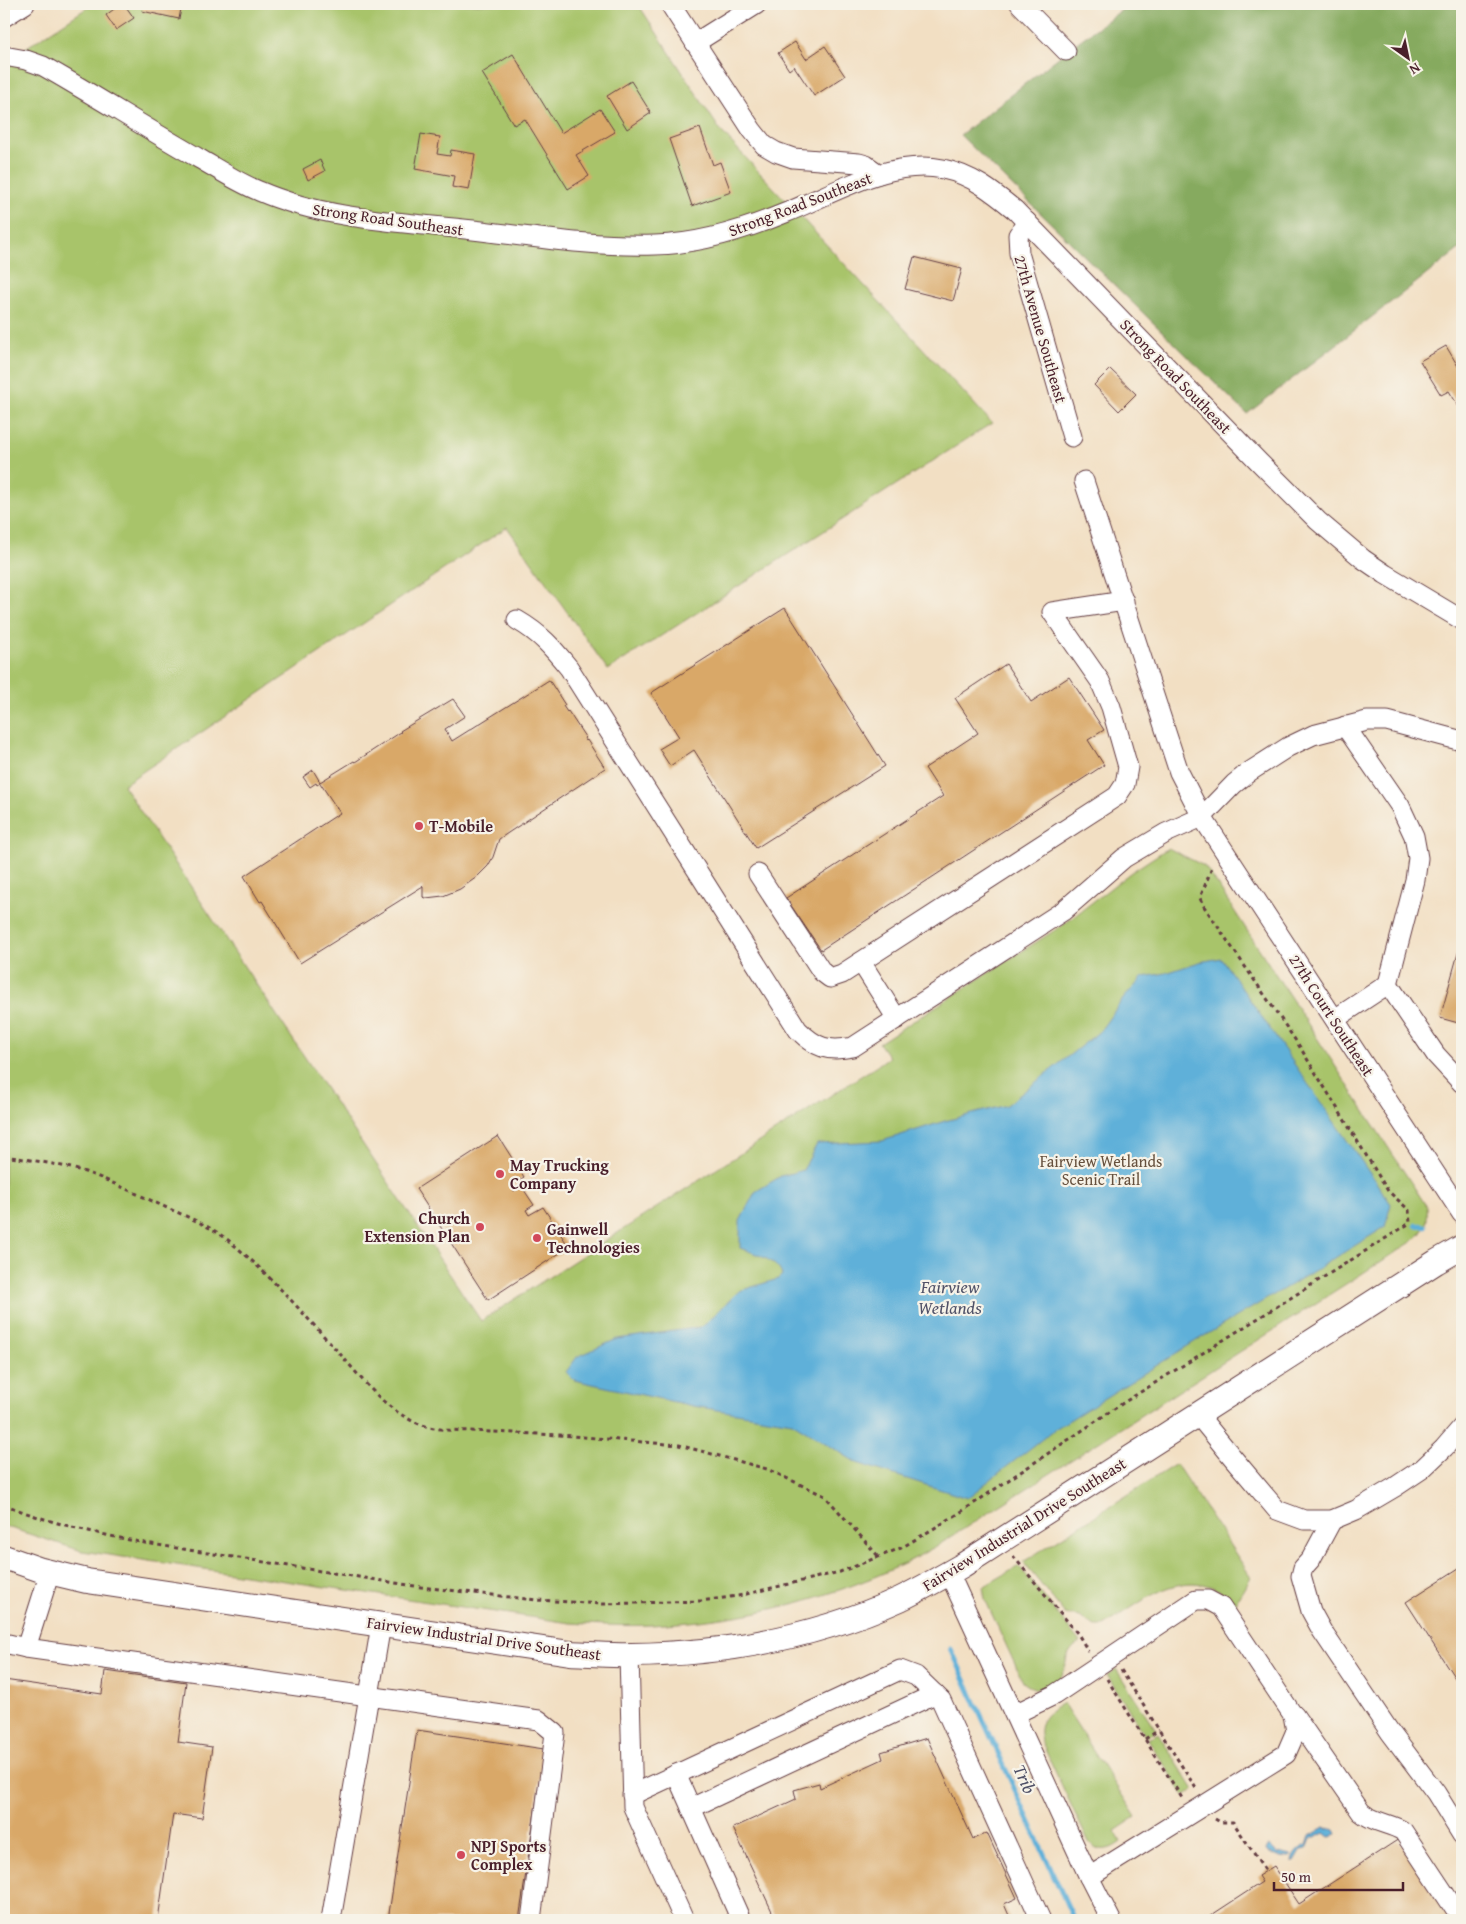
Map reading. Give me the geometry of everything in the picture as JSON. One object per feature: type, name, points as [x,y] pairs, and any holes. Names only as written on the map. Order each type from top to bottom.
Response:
[{"type":"main road","name":"Fairview Industrial Drive Southeast","points":[[4,1557],[50,1572],[87,1581],[570,1653],[629,1655],[718,1650],[793,1636],[832,1624],[899,1599],[949,1573],[1001,1542],[1462,1247]]},
{"type":"street","points":[[4,17],[25,4]]},
{"type":"street","points":[[670,4],[752,130],[764,145],[793,158],[866,165],[879,174]]},
{"type":"street","points":[[695,43],[757,4]]},
{"type":"street","points":[[1020,4],[1066,51]]},
{"type":"street","name":"Strong Road Southeast","points":[[4,56],[26,60],[43,66],[171,143],[259,191],[331,214],[552,240],[628,246],[658,245],[690,241],[734,231],[786,213],[850,184],[879,174],[905,168],[925,167],[943,169],[960,174],[991,190],[1015,210],[1318,521],[1363,559],[1462,620]]},
{"type":"street","name":"27th Avenue Southeast","points":[[1027,222],[1018,236],[1019,253],[1072,437]]},
{"type":"street","name":"27th Court Southeast","points":[[1084,481],[1179,772],[1202,817],[1462,1214]]},
{"type":"street","points":[[758,874],[822,972],[830,978],[842,974],[861,962],[1117,796],[1126,784],[1128,767],[1111,706],[1100,681],[1052,612],[1124,601]]},
{"type":"street","points":[[517,620],[536,631],[569,668],[798,1030],[808,1040],[821,1047],[837,1050],[854,1047],[1063,911],[1124,858],[1166,833],[1202,817],[1234,784],[1288,746],[1313,735],[1366,721],[1387,721],[1462,741]]},
{"type":"street","points":[[1335,1019],[1388,984],[1415,880],[1418,858],[1414,836],[1400,806],[1345,726]]},
{"type":"street","points":[[861,962],[897,1019]]},
{"type":"street","points":[[1388,984],[1436,1054],[1462,1083]]},
{"type":"street","points":[[1198,1415],[1277,1510],[1304,1520],[1332,1520],[1356,1510],[1422,1469],[1462,1427]]},
{"type":"street","points":[[1332,1520],[1311,1559],[1303,1568],[1301,1576],[1311,1611],[1322,1632],[1390,1732],[1436,1793],[1462,1835]]},
{"type":"street","points":[[26,1648],[50,1572]]},
{"type":"street","points":[[949,1573],[1089,1877],[1111,1920]]},
{"type":"street","points":[[1015,1714],[1054,1695],[1196,1600],[1208,1600],[1222,1607],[1336,1778],[1361,1812],[1370,1819],[1403,1831],[1462,1920]]},
{"type":"street","points":[[331,1920],[381,1625]]},
{"type":"street","points":[[4,1643],[26,1648],[539,1720],[555,1732],[532,1920]]},
{"type":"street","points":[[629,1655],[633,1807],[684,1920]]},
{"type":"street","points":[[632,1795],[900,1670],[916,1676],[941,1700],[1041,1920]]},
{"type":"street","points":[[691,1808],[935,1694]]},
{"type":"street","points":[[1089,1877],[1202,1797],[1286,1754],[1296,1731],[1294,1715]]},
{"type":"street","points":[[676,1774],[742,1920]]},
{"type":"path","points":[[4,1504],[17,1510],[101,1534],[145,1543],[421,1587],[536,1600],[603,1604],[701,1601],[738,1596],[840,1572],[901,1548],[958,1514],[1123,1404],[1410,1224],[1409,1210],[1388,1191],[1298,1044],[1203,905],[1200,898],[1221,846]]},
{"type":"path","points":[[4,1156],[84,1172],[123,1187],[194,1220],[227,1239],[273,1280],[384,1400],[406,1418],[420,1425],[446,1430],[578,1436],[679,1445],[767,1470],[825,1496],[879,1557]]},
{"type":"path","points":[[1001,1542],[1078,1634],[1182,1799],[1202,1797]]},
{"type":"path","points":[[1120,1667],[1216,1820],[1220,1822],[1230,1821],[1237,1827],[1265,1870]]},
{"type":"path","points":[[1145,1739],[1159,1730]]},
{"type":"green space","name":"Fairview Wetlands Scenic Trail","points":[[93,4],[638,4],[720,130],[992,423],[608,670],[507,527],[123,785],[481,1321],[878,1065],[889,1057],[879,1043],[1063,925],[1130,873],[1168,848],[1204,866],[1211,875],[1427,1207],[1425,1226],[1417,1237],[940,1544],[905,1563],[866,1580],[810,1599],[753,1613],[695,1622],[653,1625],[570,1623],[82,1551],[4,1526],[4,62]]},
{"type":"green space","points":[[1130,4],[1462,4],[1462,247],[1247,414],[960,135],[1079,41]]},
{"type":"green space","points":[[1176,1464],[1251,1577],[1235,1603],[1218,1590],[1201,1584],[1185,1584],[1168,1588],[1152,1595],[1104,1626],[1095,1626],[1079,1617],[1065,1614],[1023,1562]]},
{"type":"green space","points":[[1019,1566],[1080,1642],[1069,1653],[1059,1680],[1044,1689],[1033,1688],[1023,1682],[985,1599],[983,1587]]},
{"type":"green space","points":[[1116,1669],[1156,1730],[1146,1737],[1107,1675]]},
{"type":"green space","points":[[1063,1703],[1136,1817],[1115,1831],[1121,1842],[1108,1849],[1100,1849],[1088,1841],[1041,1741],[1040,1728],[1044,1718]]},
{"type":"green space","points":[[1158,1733],[1194,1790],[1184,1796],[1148,1739]]},
{"type":"water","name":"Fairview Wetlands","points":[[1221,958],[1391,1204],[1385,1227],[1199,1339],[1055,1429],[967,1498],[857,1463],[792,1422],[693,1406],[574,1380],[566,1372],[577,1357],[617,1339],[702,1327],[739,1291],[778,1279],[782,1275],[775,1265],[752,1252],[740,1248],[740,1221],[755,1192],[781,1176],[803,1170],[817,1144],[882,1141],[945,1121],[1007,1105],[1100,1031],[1123,999],[1143,977],[1166,973],[1199,962]]},
{"type":"water","points":[[1325,1827],[1334,1830],[1336,1834],[1330,1836],[1325,1832],[1311,1839],[1307,1849],[1301,1850],[1294,1862],[1292,1862],[1297,1852],[1307,1845],[1310,1836]]},
{"type":"water","points":[[1268,1846],[1271,1846],[1278,1853],[1292,1856],[1290,1858],[1277,1856],[1266,1850]]},
{"type":"building","points":[[121,4],[124,4],[134,18],[116,30],[106,15]]},
{"type":"building","points":[[144,4],[182,4],[179,19],[142,11]]},
{"type":"building","points":[[795,42],[806,59],[825,46],[845,76],[814,96],[794,66],[789,70],[778,53]]},
{"type":"building","points":[[513,54],[561,133],[600,109],[615,132],[576,155],[589,176],[568,189],[525,119],[514,125],[482,73]]},
{"type":"building","points":[[631,81],[651,113],[627,129],[607,96]]},
{"type":"building","points":[[700,128],[713,165],[720,162],[731,192],[692,206],[669,139]]},
{"type":"building","points":[[421,134],[440,137],[437,154],[450,156],[451,150],[475,154],[469,190],[452,187],[454,176],[415,169]]},
{"type":"building","points":[[320,160],[325,171],[308,180],[303,169]]},
{"type":"building","points":[[914,257],[962,269],[953,301],[905,289]]},
{"type":"building","points":[[1446,346],[1462,373],[1462,405],[1459,407],[1449,391],[1441,395],[1420,361]]},
{"type":"building","points":[[1110,369],[1136,394],[1119,411],[1094,385]]},
{"type":"building","points":[[785,608],[885,766],[756,848],[694,750],[670,766],[659,749],[679,737],[651,693]]},
{"type":"building","points":[[1006,664],[1031,702],[1069,677],[1104,730],[1088,740],[1104,765],[821,950],[786,898],[943,796],[925,768],[978,733],[955,698]]},
{"type":"building","name":"T-Mobile","points":[[549,680],[565,705],[563,706],[605,768],[499,839],[488,866],[477,877],[460,889],[443,896],[426,898],[423,897],[423,886],[300,963],[262,901],[260,902],[244,876],[340,813],[320,783],[310,787],[303,777],[313,770],[320,782],[355,762],[400,731],[453,699],[465,716],[445,729],[452,741]]},
{"type":"building","points":[[1462,939],[1462,1024],[1440,1018]]},
{"type":"building","points":[[498,1136],[524,1177],[511,1186],[514,1191],[522,1187],[534,1205],[526,1210],[529,1215],[543,1207],[569,1247],[488,1300],[416,1189]]},
{"type":"building","points":[[1462,1566],[1462,1689],[1406,1602]]},
{"type":"building","points":[[105,1671],[186,1682],[178,1742],[212,1747],[202,1818],[173,1814],[158,1920],[4,1920],[4,1680],[102,1694]]},
{"type":"building","points":[[417,1730],[544,1749],[519,1920],[388,1920]]},
{"type":"building","points":[[927,1738],[973,1839],[987,1833],[1017,1898],[1004,1904],[1011,1920],[776,1920],[733,1828],[796,1799],[794,1790],[819,1783],[820,1788],[883,1759],[881,1752]]},
{"type":"building","points":[[1399,1839],[1452,1920],[1204,1920],[1262,1882],[1258,1876],[1274,1866],[1299,1904]]},
{"type":"waterway","name":"Trib","points":[[1416,1225],[1425,1226]]},
{"type":"waterway","name":"Trib","points":[[951,1649],[1074,1920]]},
{"type":"place","name":"T-Mobile","points":[[419,826]]},
{"type":"place","name":"May Trucking Company","points":[[500,1174]]},
{"type":"place","name":"Church Extension Plan","points":[[480,1227]]},
{"type":"place","name":"Gainwell Technologies","points":[[537,1238]]},
{"type":"place","name":"NPJ Sports Complex","points":[[461,1855]]}]
